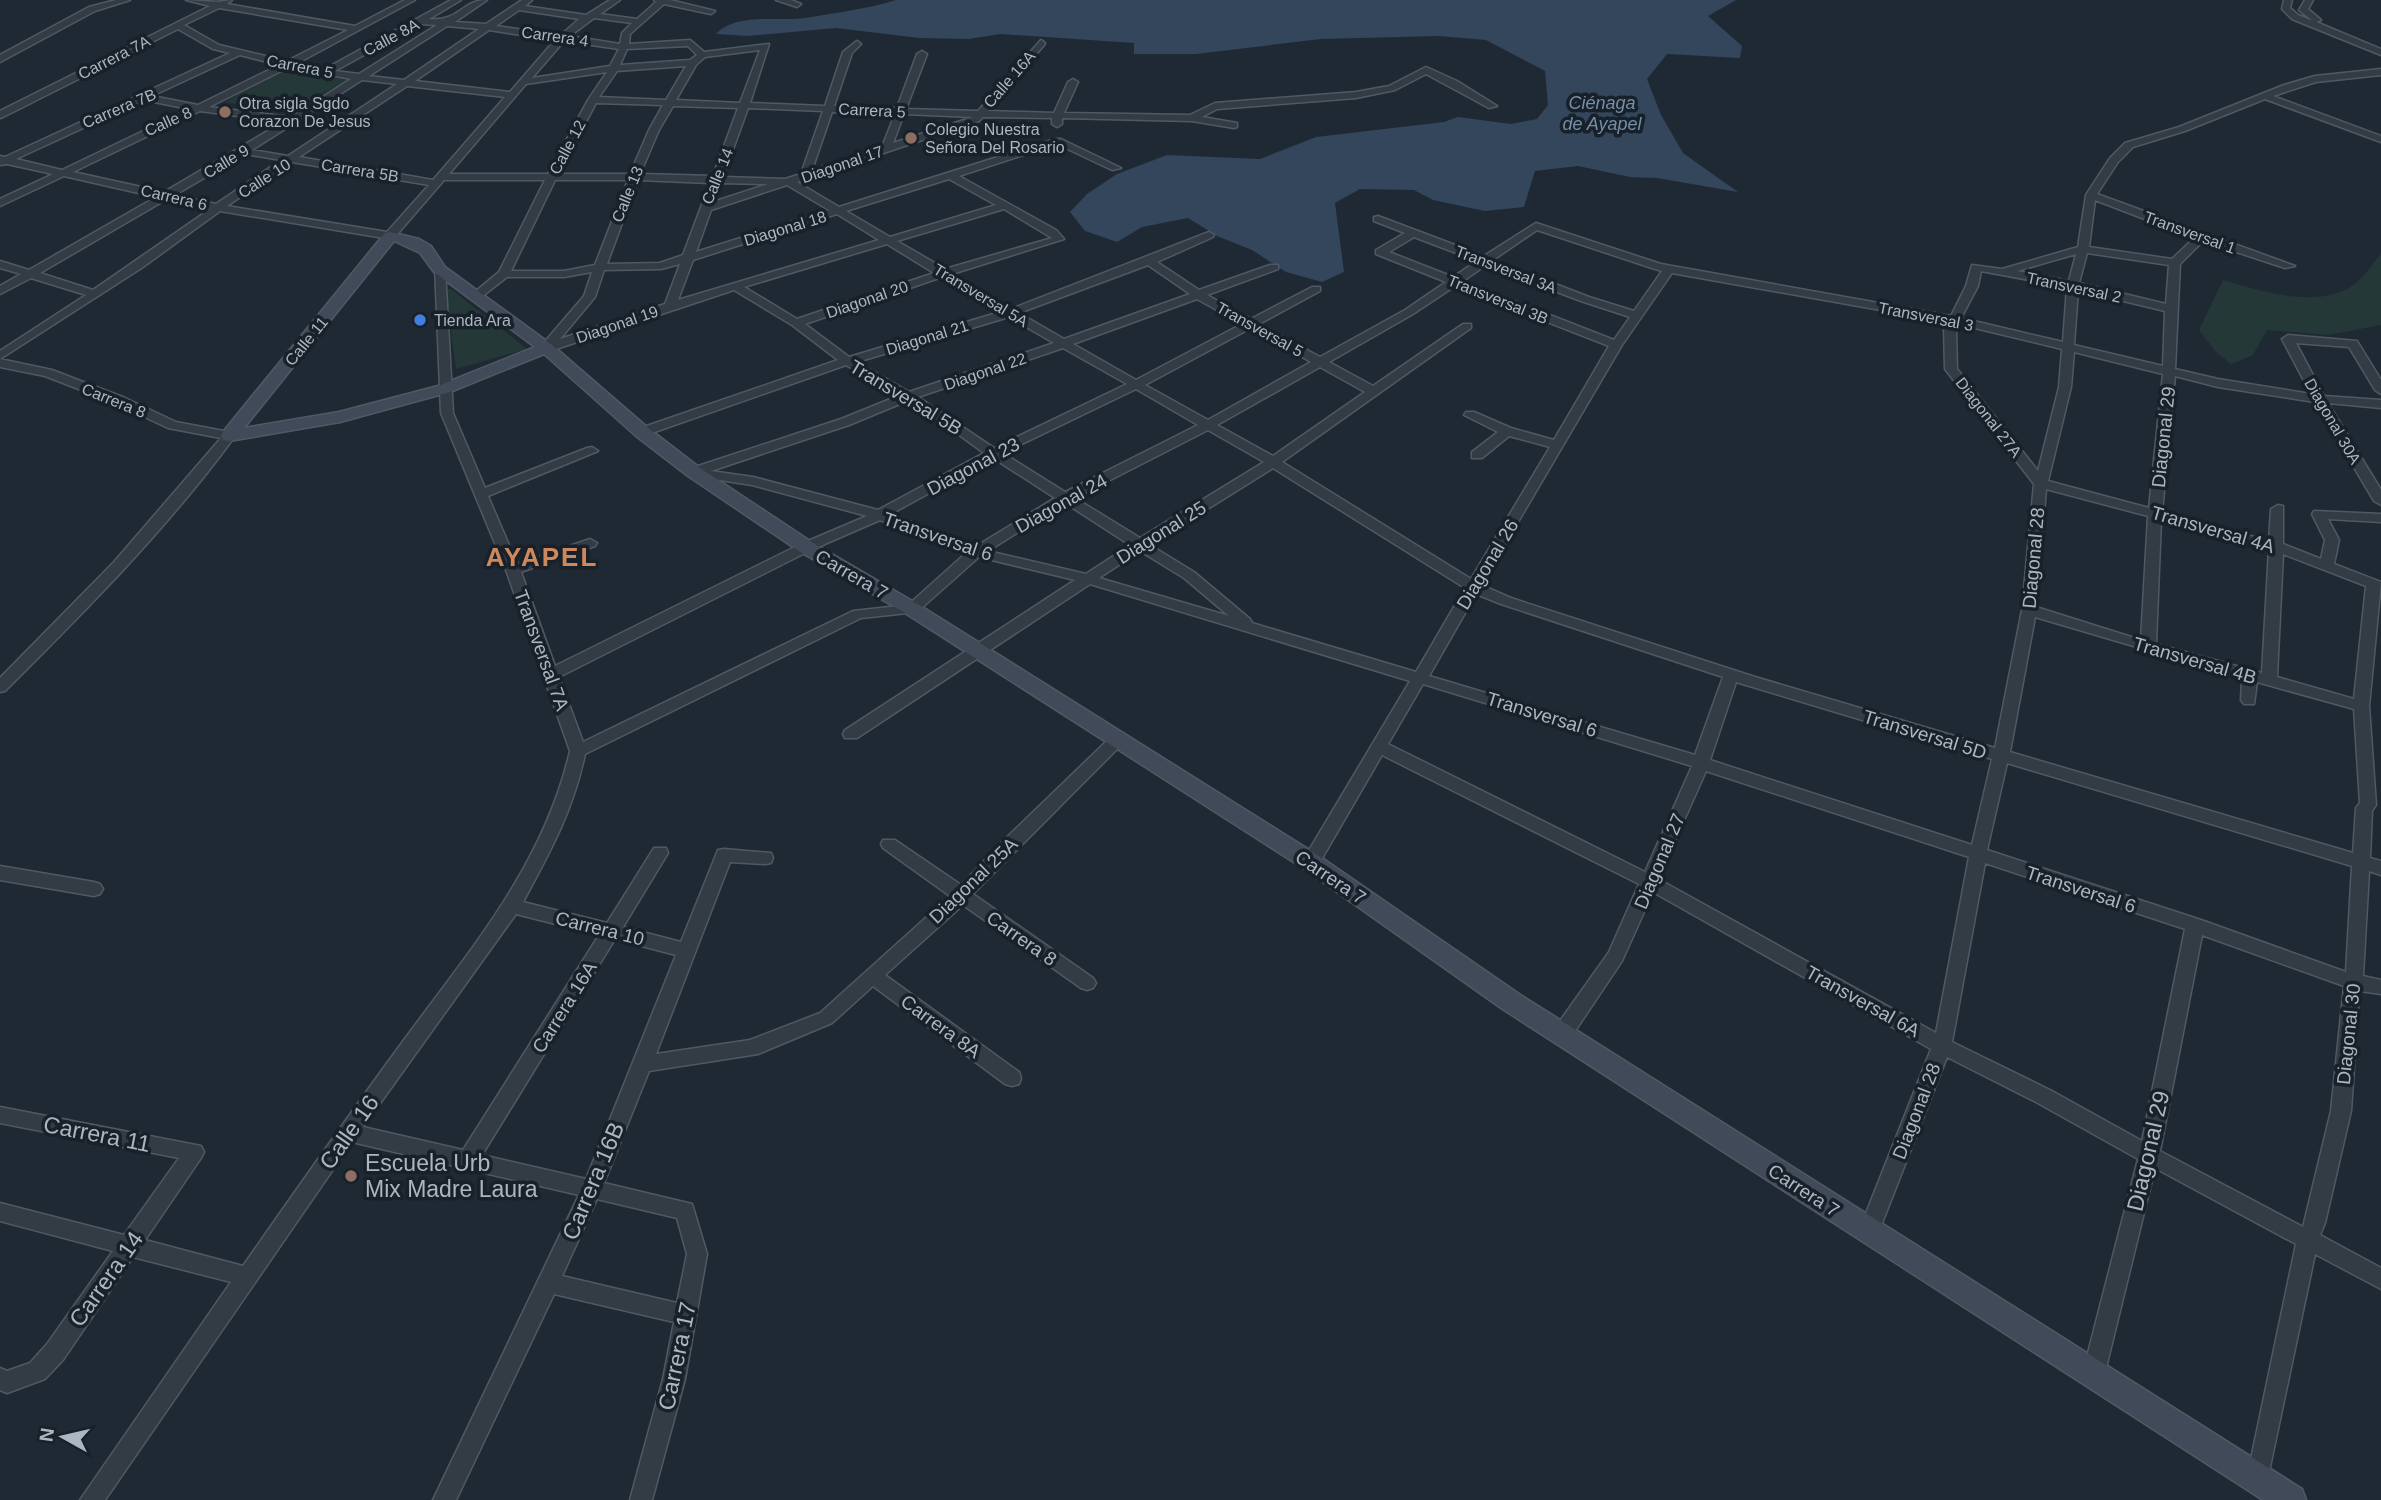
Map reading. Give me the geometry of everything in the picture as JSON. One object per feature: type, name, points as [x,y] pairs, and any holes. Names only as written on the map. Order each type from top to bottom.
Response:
[{"type":"main road","name":"Carrera 7","points":[[390,236],[411,240],[425,248],[432,254],[439,269],[546,348],[642,432],[694,472],[806,547],[912,609],[1311,862],[1562,1034],[2093,1376],[2291,1500]]},
{"type":"main road","name":"Calle 11","points":[[229,436],[390,236]]},
{"type":"main road","name":"Diagonal 19","points":[[229,436],[340,417],[444,388],[546,348]]},
{"type":"street","points":[[0,59],[91,10],[126,0]]},
{"type":"street","points":[[190,0],[356,29]]},
{"type":"street","name":"Carrera 7A","points":[[0,115],[228,0]]},
{"type":"street","name":"Calle 8","points":[[0,203],[198,108],[411,0]]},
{"type":"street","name":"Calle 8A","points":[[324,73],[457,0]]},
{"type":"street","name":"Calle 9","points":[[0,291],[243,151],[483,0]]},
{"type":"street","name":"Calle 10","points":[[0,356],[95,294],[255,181],[291,160],[528,0]]},
{"type":"street","name":"Calle 11","points":[[390,236],[563,37],[616,0]]},
{"type":"street","points":[[780,0],[797,5]]},
{"type":"street","points":[[2288,0],[2286,9],[2295,17],[2381,52]]},
{"type":"street","points":[[2309,0],[2303,10],[2309,16],[2381,46]]},
{"type":"street","points":[[660,1],[711,11]]},
{"type":"street","name":"Calle 12","points":[[476,296],[504,274],[552,176],[593,100],[614,68],[624,47],[626,33],[660,1]]},
{"type":"street","points":[[517,7],[639,22]]},
{"type":"street","points":[[378,18],[390,20]]},
{"type":"street","name":"Carrera 4","points":[[402,22],[487,27],[624,47],[690,43],[702,55]]},
{"type":"street","name":"Carrera 5","points":[[177,25],[216,47],[324,73],[513,95]]},
{"type":"street","name":"Calle 16A","points":[[978,114],[1041,43]]},
{"type":"street","points":[[805,176],[848,52],[857,44]]},
{"type":"street","name":"Calle 14","points":[[670,306],[685,258],[746,107],[766,46],[702,55]]},
{"type":"street","name":"Carrera 7B","points":[[2,161],[238,53]]},
{"type":"street","points":[[886,149],[922,54]]},
{"type":"street","name":"Calle 13","points":[[546,348],[589,297],[654,130],[692,63],[702,55]]},
{"type":"street","points":[[524,82],[614,68],[692,63]]},
{"type":"street","points":[[1192,117],[1215,106],[1356,95],[1392,88],[1426,70],[1492,106]]},
{"type":"street","name":"Diagonal 28","points":[[1869,1231],[1942,1045],[2029,610],[2040,483],[2065,387],[2073,285],[2083,249],[2091,195],[2114,160],[2129,145],[2182,129],[2315,79],[2381,72]]},
{"type":"street","points":[[1073,82],[1057,117],[1058,141],[1116,168]]},
{"type":"street","points":[[2264,96],[2381,139]]},
{"type":"street","points":[[142,97],[198,108],[293,120]]},
{"type":"street","name":"Carrera 5","points":[[593,100],[1057,117],[1192,117],[1234,125]]},
{"type":"street","name":"Diagonal 17","points":[[704,209],[976,118],[978,114]]},
{"type":"street","name":"Diagonal 18","points":[[504,274],[564,274],[600,267],[661,266],[1058,141]]},
{"type":"street","name":"Carrera 5B","points":[[243,151],[438,180]]},
{"type":"street","name":"Carrera 6","points":[[2,161],[64,172],[220,208],[390,236]]},
{"type":"street","points":[[950,175],[1004,206]]},
{"type":"street","name":"Transversal 5A","points":[[438,180],[552,176],[790,181],[1010,313],[1210,424],[1474,587]]},
{"type":"street","name":"Transversal 1","points":[[2091,195],[2201,237],[2289,266]]},
{"type":"street","name":"Diagonal 20","points":[[796,323],[944,273],[1059,239],[1052,232],[1004,206]]},
{"type":"street","name":"Diagonal 19","points":[[546,348],[670,306],[1004,206]]},
{"type":"street","name":"Transversal 3A","points":[[1378,219],[1483,261],[1636,315]]},
{"type":"street","name":"Diagonal 24","points":[[912,609],[976,552],[1064,498],[1210,424],[1409,312],[1536,226]]},
{"type":"street","name":"Transversal 3","points":[[1536,226],[1669,269],[1955,320],[2168,373],[2320,400]]},
{"type":"street","name":"Transversal 3B","points":[[1414,232],[1380,252],[1616,345]]},
{"type":"street","name":"Diagonal 21","points":[[642,432],[847,362],[1010,313],[1149,261],[1209,235]]},
{"type":"street","points":[[2004,272],[2083,249],[2175,263],[2201,237]]},
{"type":"street","name":"Transversal 5","points":[[1149,261],[1199,295],[1374,392]]},
{"type":"street","name":"Diagonal 29","points":[[2148,647],[2155,512],[2169,386],[2175,263]]},
{"type":"street","points":[[0,264],[95,294]]},
{"type":"street","name":"Diagonal 22","points":[[694,472],[845,422],[908,397],[1274,267]]},
{"type":"street","name":"Transversal 2","points":[[1976,267],[2073,285],[2171,309]]},
{"type":"street","name":"Diagonal 27A","points":[[1976,267],[1972,286],[1950,329],[1951,369],[2040,483]]},
{"type":"street","name":"Transversal 7A","points":[[439,269],[447,412],[513,570],[578,751]]},
{"type":"street","name":"Diagonal 26","points":[[1311,862],[1616,345],[1669,269]]},
{"type":"street","name":"Transversal 5B","points":[[736,287],[796,323],[847,362],[940,415],[993,453],[1189,575],[1250,626]]},
{"type":"street","name":"Diagonal 23","points":[[552,674],[806,547],[880,515],[993,453],[1137,384],[1316,289]]},
{"type":"street","name":"Diagonal 25","points":[[851,734],[1141,544],[1273,462],[1467,326]]},
{"type":"street","name":"Diagonal 30A","points":[[2381,390],[2353,344],[2288,339],[2320,400],[2381,501]]},
{"type":"street","name":"Carrera 8","points":[[0,363],[48,373],[121,401],[172,425],[229,436]]},
{"type":"street","points":[[2320,400],[2381,404]]},
{"type":"street","points":[[1470,415],[1507,431],[1558,445]]},
{"type":"street","points":[[1477,455],[1507,431]]},
{"type":"street","name":"Calle 11","points":[[0,687],[137,549],[184,495],[229,436]]},
{"type":"street","points":[[481,494],[592,451]]},
{"type":"street","name":"Transversal 6","points":[[694,472],[753,481],[880,515],[976,552],[1088,579],[1419,676],[2195,925],[2354,982],[2381,987]]},
{"type":"street","name":"Transversal 4A","points":[[2040,483],[2277,547],[2377,586]]},
{"type":"street","points":[[2269,681],[2278,509]]},
{"type":"street","points":[[2326,566],[2332,540],[2319,514],[2381,518]]},
{"type":"street","points":[[513,570],[590,543]]},
{"type":"street","name":"Diagonal 30","points":[[2258,1478],[2308,1238],[2315,1223],[2341,1111],[2350,995],[2354,982],[2364,808],[2374,807],[2361,706],[2377,586]]},
{"type":"street","name":"Transversal 5D","points":[[1474,587],[1506,601],[1731,675],[2381,868]]},
{"type":"street","points":[[578,751],[858,614],[912,609]]},
{"type":"street","name":"Transversal 4B","points":[[2029,610],[2148,647],[2361,706]]},
{"type":"street","name":"Diagonal 27","points":[[1562,1034],[1616,956],[1700,765],[1731,675]]},
{"type":"street","points":[[2249,700],[2250,676]]},
{"type":"street","name":"Diagonal 25A","points":[[643,1064],[751,1048],[826,1018],[962,895],[1007,847],[1119,739]]},
{"type":"street","name":"Transversal 6A","points":[[1380,747],[1650,882],[1942,1045],[2043,1096],[2381,1279]]},
{"type":"street","name":"Calle 16","points":[[91,1500],[348,1132],[512,906],[554,829],[571,782],[578,751]]},
{"type":"street","name":"Carrera 8","points":[[889,844],[1087,983]]},
{"type":"street","name":"Carrera 16A","points":[[468,1160],[660,853]]},
{"type":"street","name":"Carrera 16B","points":[[444,1500],[591,1189],[724,855],[765,858]]},
{"type":"street","points":[[0,873],[94,889]]},
{"type":"street","name":"Carrera 10","points":[[512,906],[688,951]]},
{"type":"street","name":"Diagonal 29","points":[[2093,1376],[2149,1155],[2195,925]]},
{"type":"street","name":"Carrera 8A","points":[[871,975],[1012,1078]]},
{"type":"street","name":"Carrera 11","points":[[0,1115],[194,1152]]},
{"type":"street","points":[[348,1132],[591,1189]]},
{"type":"street","name":"Carrera 14","points":[[0,1379],[7,1382],[37,1371],[55,1352],[194,1152]]},
{"type":"street","name":"Carrera 17","points":[[591,1189],[685,1211],[697,1254],[674,1379],[641,1500]]},
{"type":"street","points":[[0,1212],[247,1276]]},
{"type":"street","points":[[548,1283],[686,1314]]},
{"type":"green space","points":[[293,70],[347,80],[287,114],[225,102],[281,72]]},
{"type":"green space","points":[[2381,253],[2381,325],[2328,335],[2267,330],[2253,355],[2231,364],[2215,351],[2199,330],[2223,280],[2291,296],[2326,296],[2356,283]]},
{"type":"green space","points":[[451,289],[527,349],[456,369],[445,290]]},
{"type":"water","name":"Ciénaga de Ayapel","points":[[896,0],[1736,0],[1708,16],[1742,46],[1740,58],[1667,54],[1647,79],[1661,115],[1683,153],[1738,192],[1657,178],[1630,177],[1578,166],[1535,171],[1524,207],[1485,211],[1433,200],[1414,190],[1360,189],[1335,203],[1344,272],[1322,282],[1286,272],[1252,250],[1217,236],[1188,218],[1142,227],[1117,242],[1085,231],[1070,212],[1087,194],[1117,174],[1167,155],[1260,159],[1316,137],[1444,122],[1458,117],[1511,124],[1537,119],[1548,105],[1545,71],[1486,40],[1438,36],[1321,39],[1196,54],[1134,54],[1134,43],[1001,34],[968,39],[919,38],[836,28],[748,36],[716,34],[725,27],[746,20],[805,18]]},
{"type":"place","name":"Otra sigla Sgdo Corazon De Jesus","points":[[225,112]]},
{"type":"place","name":"Colegio Nuestra Señora Del Rosario","points":[[911,138]]},
{"type":"place","name":"Tienda Ara","points":[[420,320]]},
{"type":"place","name":"Escuela Urb Mix Madre Laura","points":[[351,1176]]},
{"type":"district","name":"AYAPEL","points":[[542,557]]}]
